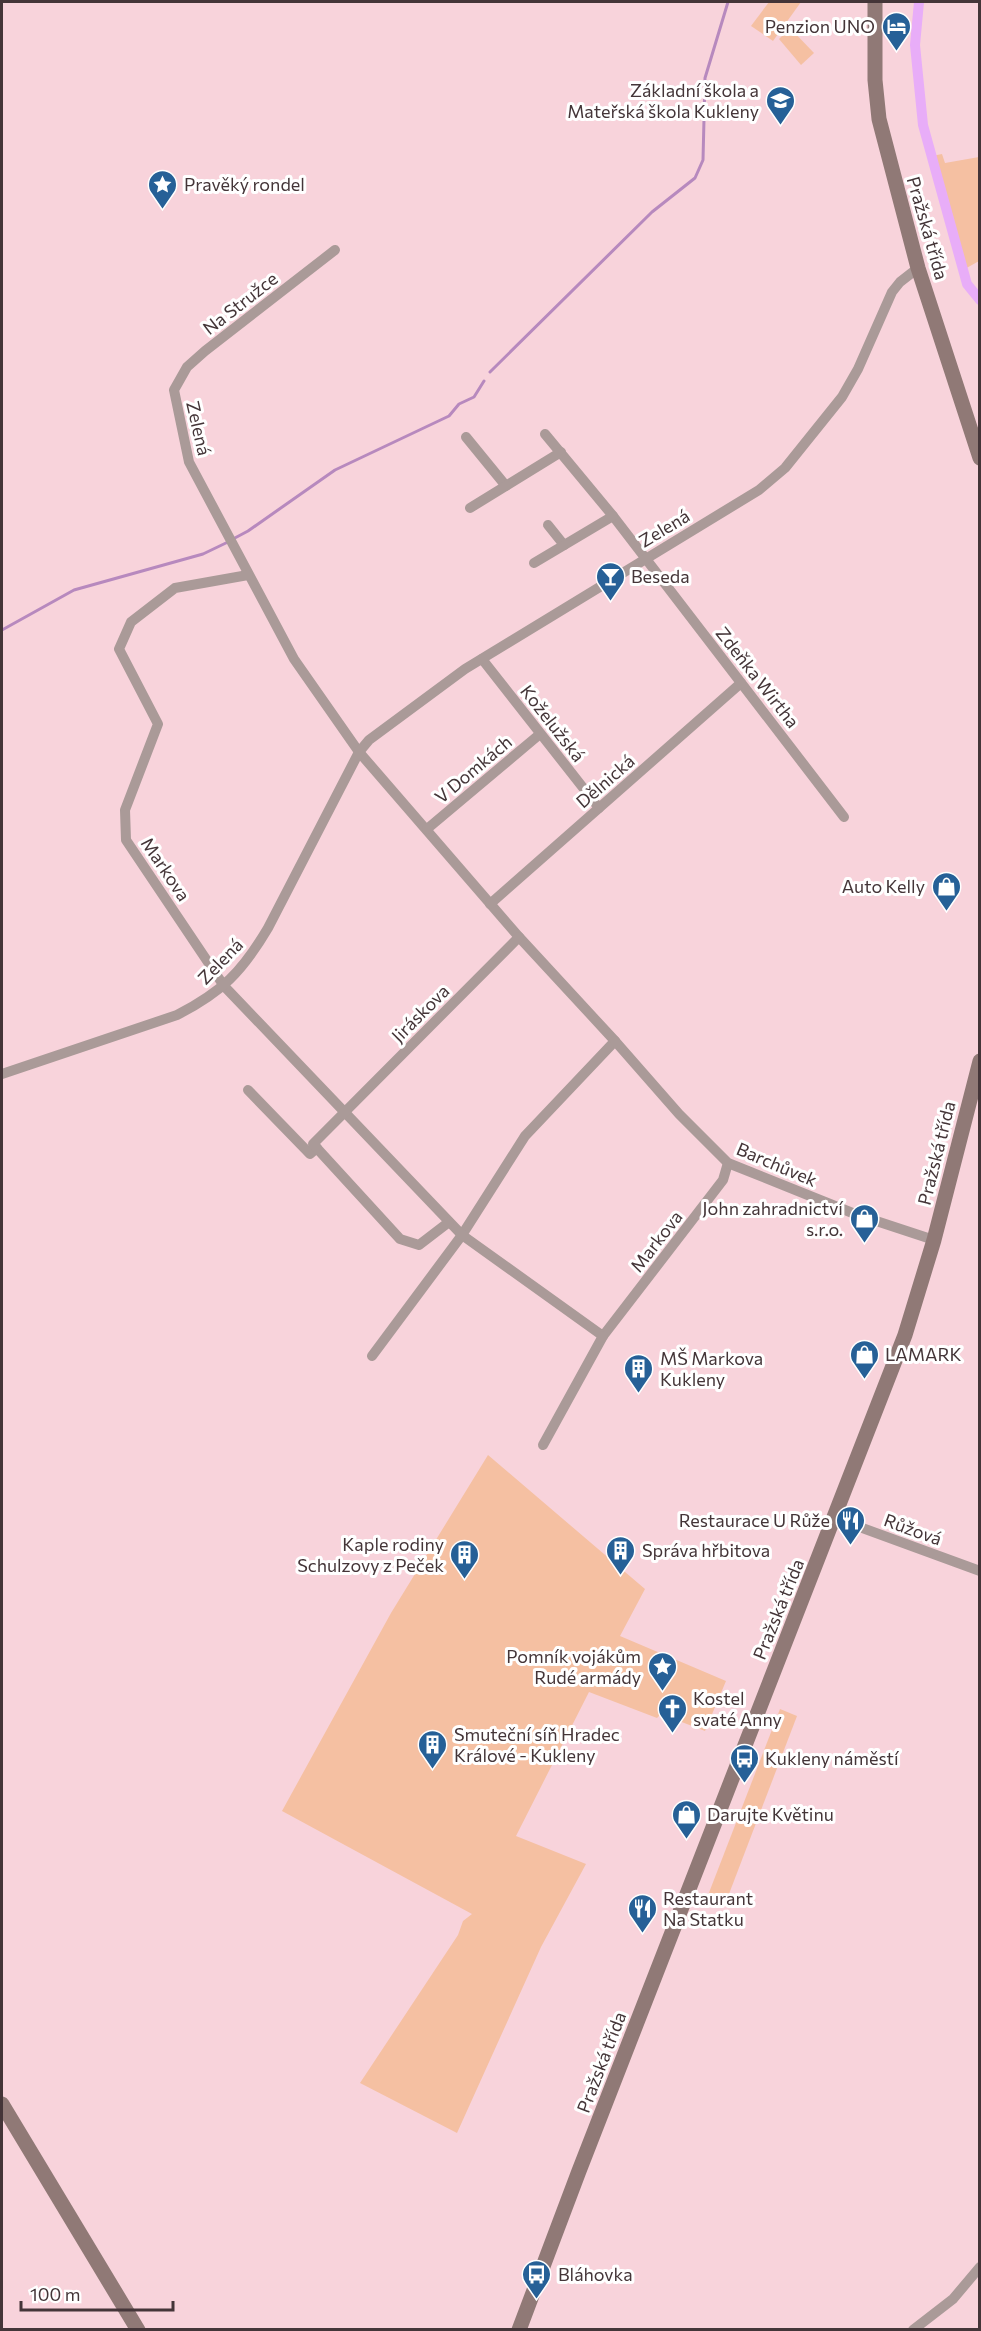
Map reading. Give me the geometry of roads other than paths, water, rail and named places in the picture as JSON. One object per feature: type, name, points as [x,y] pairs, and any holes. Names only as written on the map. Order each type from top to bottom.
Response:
[{"type":"street","name":"Pražská třída","points":[[875,2],[875,80],[879,119],[918,268],[980,458]]},
{"type":"street","name":"Na Stružce","points":[[174,390],[187,367],[199,356],[335,250]]},
{"type":"street","name":"Zelená","points":[[2,1074],[177,1016],[224,986],[251,955],[268,928],[359,752],[379,731],[448,680],[759,490],[785,468],[851,383],[896,286],[918,268]]},
{"type":"street","name":"Zelená","points":[[174,390],[189,462],[294,659],[359,752]]},
{"type":"street","name":"Zdeňka Wirtha","points":[[545,434],[613,516],[844,817]]},
{"type":"street","points":[[466,437],[506,486]]},
{"type":"street","points":[[470,508],[561,452]]},
{"type":"street","points":[[534,563],[613,516]]},
{"type":"street","points":[[548,525],[564,545]]},
{"type":"street","name":"Markova","points":[[248,575],[175,588],[131,622],[119,649],[158,724],[125,810],[126,840],[224,986],[449,1222],[462,1235],[603,1336]]},
{"type":"street","name":"Koželužská","points":[[482,659],[599,807]]},
{"type":"street","name":"Dělnická","points":[[490,904],[741,683]]},
{"type":"street","name":"V Domkách","points":[[427,829],[540,734]]},
{"type":"street","points":[[359,752],[519,937],[612,1037],[525,1136],[462,1235],[372,1356]]},
{"type":"street","name":"Jiráskova","points":[[345,1112],[519,937]]},
{"type":"street","name":"Barchůvek","points":[[612,1037],[679,1114],[728,1163],[855,1214],[934,1240]]},
{"type":"street","name":"Pražská třída","points":[[519,2330],[582,2162],[905,1335],[934,1240],[980,1061]]},
{"type":"street","points":[[248,1090],[310,1154],[317,1149]]},
{"type":"street","points":[[345,1112],[313,1144],[400,1239],[419,1245],[449,1222]]},
{"type":"street","name":"Markova","points":[[543,1445],[603,1336],[723,1180],[728,1163]]},
{"type":"street","name":"Růžová","points":[[835,1518],[980,1571]]},
{"type":"street","points":[[2,2104],[138,2330]]},
{"type":"street","points":[[913,2330],[952,2299],[980,2266]]},
{"type":"waterway","points":[[490,372],[652,212],[695,178],[703,160],[705,78],[728,2]]},
{"type":"waterway","points":[[919,2],[915,45],[923,125],[967,284],[980,300]]},
{"type":"waterway","points":[[233,539],[335,470],[449,416],[459,404],[474,397],[484,381]]},
{"type":"waterway","points":[[2,630],[74,590],[203,554],[228,542]]},
{"type":"place","name":"Penzion UNO","points":[[896,52]]},
{"type":"place","name":"Základní škola a Mateřská škola Kukleny","points":[[780,126]]},
{"type":"place","name":"Pravěký rondel","points":[[163,210]]},
{"type":"place","name":"Beseda","points":[[610,602]]},
{"type":"place","name":"Auto Kelly","points":[[946,912]]},
{"type":"place","name":"John zahradnictví s.r.o.","points":[[864,1244]]},
{"type":"place","name":"LAMARK","points":[[864,1380]]},
{"type":"place","name":"MŠ Markova Kukleny","points":[[639,1394]]},
{"type":"place","name":"Restaurace U Růže","points":[[851,1546]]},
{"type":"place","name":"Správa hřbitova","points":[[621,1576]]},
{"type":"place","name":"Kaple rodiny Schulzovy z Peček","points":[[465,1580]]},
{"type":"place","name":"Pomník vojákům Rudé armády","points":[[662,1692]]},
{"type":"place","name":"Kostel svaté Anny","points":[[672,1734]]},
{"type":"place","name":"Smuteční síň Hradec Králové - Kukleny","points":[[433,1770]]},
{"type":"place","name":"Kukleny náměstí","points":[[744,1784]]},
{"type":"place","name":"Darujte Květinu","points":[[686,1840]]},
{"type":"place","name":"Restaurant Na Statku","points":[[642,1934]]},
{"type":"place","name":"Bláhovka","points":[[537,2300]]}]
